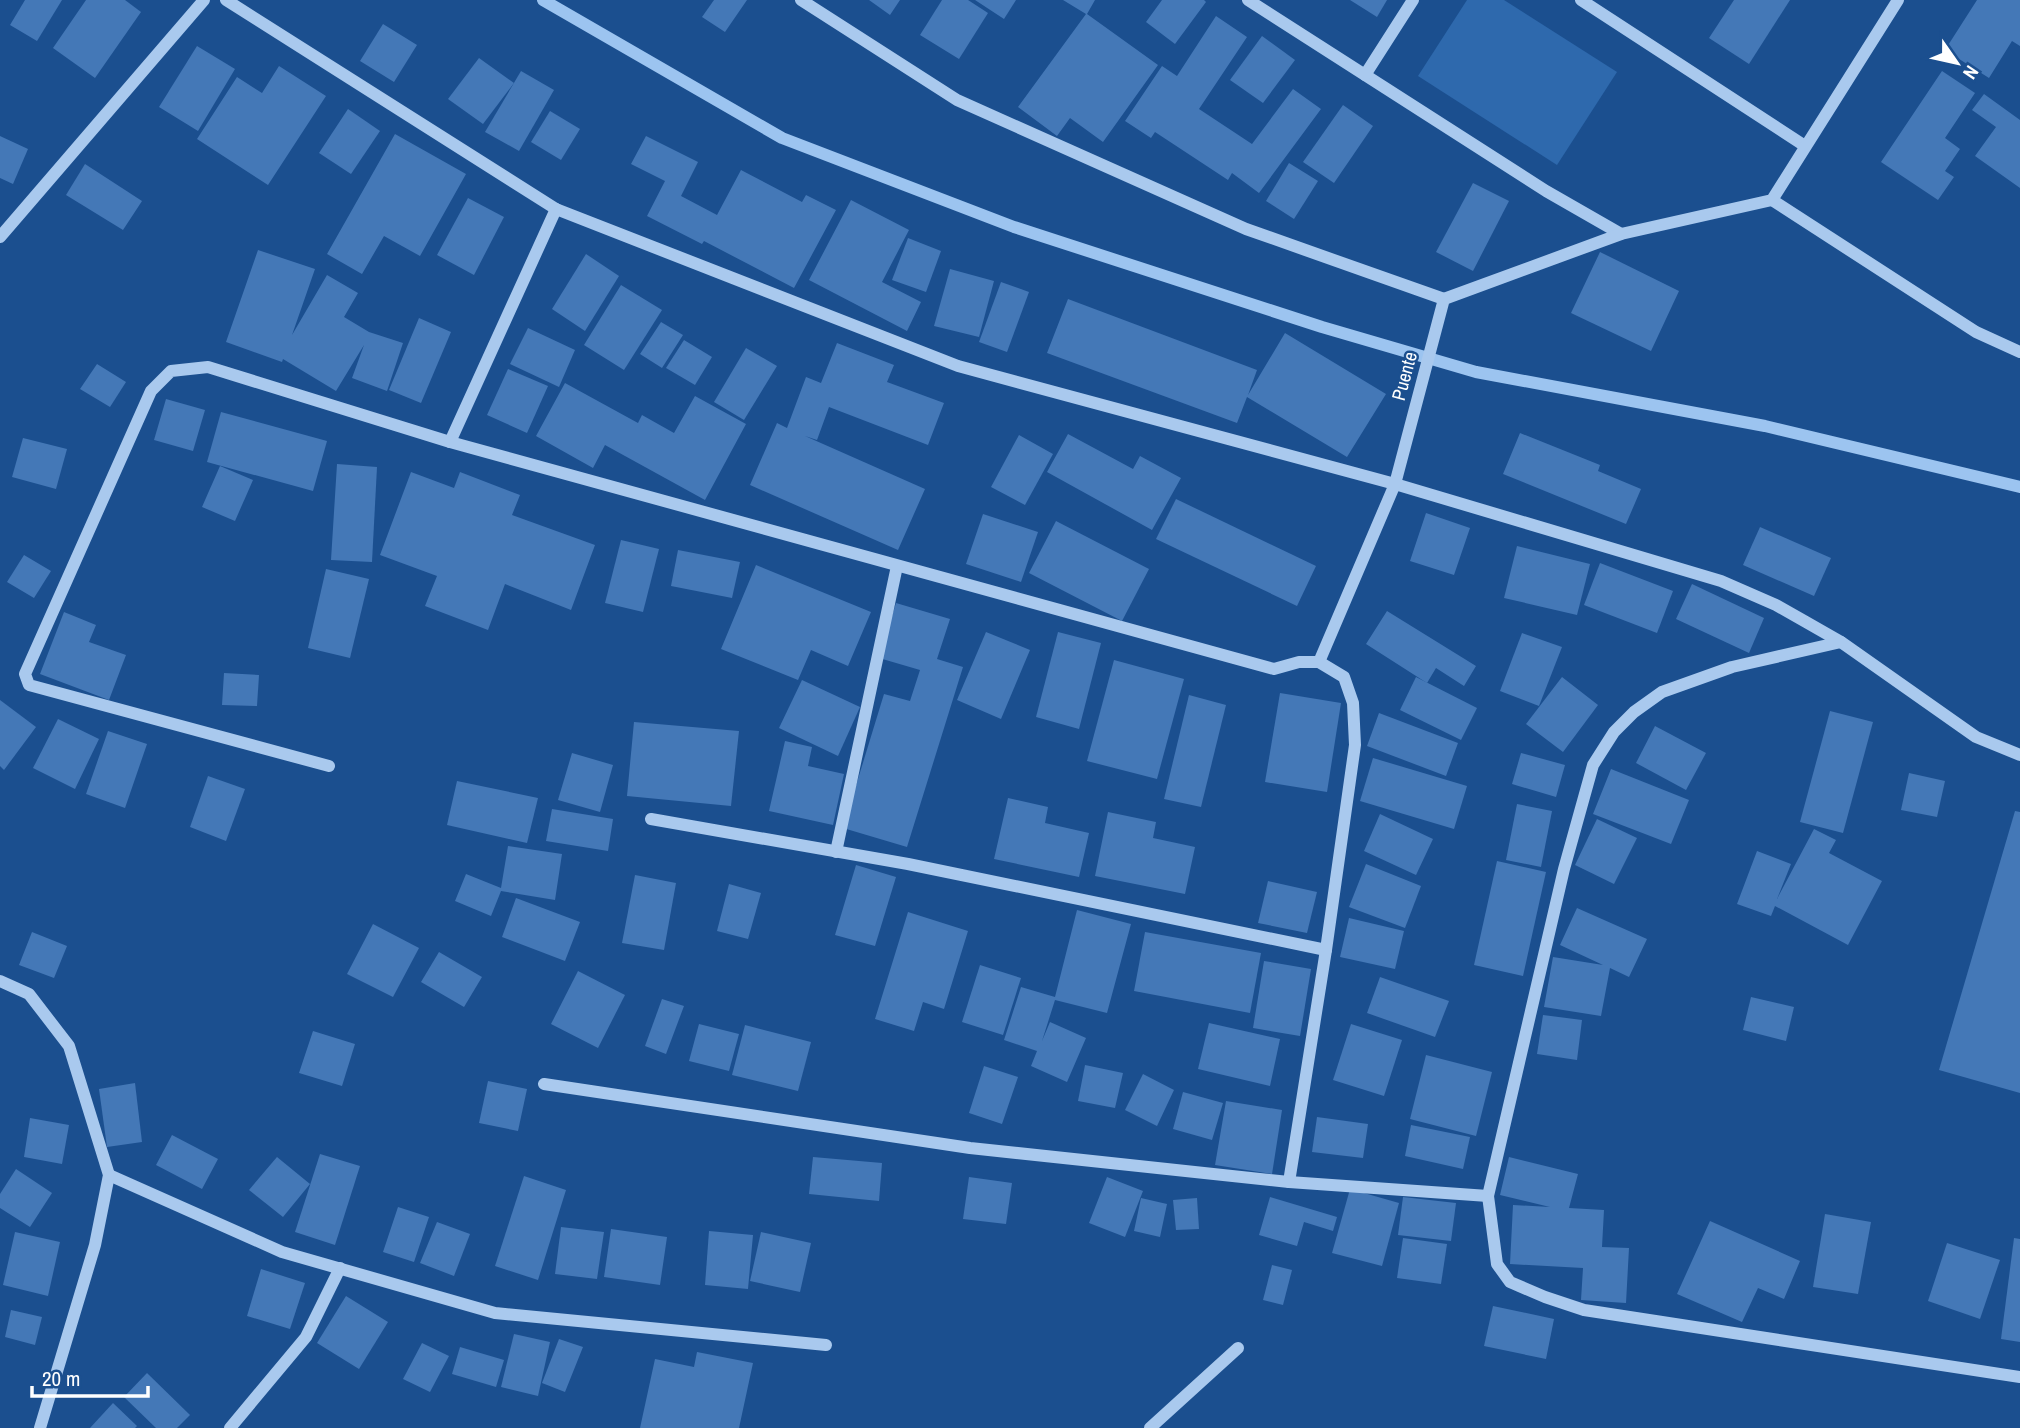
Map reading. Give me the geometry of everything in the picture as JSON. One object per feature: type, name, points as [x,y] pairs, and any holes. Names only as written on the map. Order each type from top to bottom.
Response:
[{"type":"street","points":[[0,237],[204,0]]},
{"type":"street","points":[[226,0],[556,209],[958,366],[1395,484],[1721,580],[1776,605],[1841,642],[1976,737],[2020,755]]},
{"type":"street","points":[[801,0],[957,100],[1246,229],[1444,299],[1621,234],[1772,200],[1976,332],[2020,352]]},
{"type":"street","points":[[1248,0],[1546,191],[1621,234]]},
{"type":"street","points":[[1365,75],[1413,0]]},
{"type":"street","points":[[1581,0],[1805,146]]},
{"type":"street","points":[[1772,200],[1898,0]]},
{"type":"street","points":[[450,442],[556,209]]},
{"type":"street","name":"Puente","points":[[1319,662],[1395,484],[1444,299]]},
{"type":"street","points":[[329,766],[29,685],[25,674],[151,391],[172,371],[208,367],[450,442],[1274,669],[1300,662],[1319,662],[1344,677],[1353,703],[1355,745],[1289,1182]]},
{"type":"street","points":[[836,852],[897,566]]},
{"type":"street","points":[[1841,642],[1732,667],[1662,692],[1634,712],[1614,732],[1593,765],[1564,869],[1489,1196],[1497,1264],[1510,1282],[1584,1310],[2020,1377]]},
{"type":"street","points":[[651,819],[908,864],[1326,950]]},
{"type":"street","points":[[0,981],[29,994],[69,1046],[109,1175],[95,1245],[40,1428]]},
{"type":"street","points":[[544,1084],[970,1148],[1289,1182],[1489,1196]]},
{"type":"street","points":[[109,1175],[282,1252],[495,1313],[826,1345]]},
{"type":"street","points":[[230,1428],[306,1337],[340,1268]]},
{"type":"street","points":[[1150,1428],[1238,1348]]},
{"type":"shaded area","points":[[1467,0],[1504,0],[1617,72],[1557,165],[1418,76]]},
{"type":"building","points":[[25,0],[62,0],[37,41],[10,25]]},
{"type":"building","points":[[86,0],[125,0],[141,12],[95,78],[53,48]]},
{"type":"building","points":[[714,0],[747,0],[725,32],[702,17]]},
{"type":"building","points":[[869,0],[900,0],[890,15]]},
{"type":"building","points":[[942,0],[968,0],[988,13],[959,59],[920,35]]},
{"type":"building","points":[[975,0],[1016,0],[1004,19]]},
{"type":"building","points":[[1063,0],[1095,0],[1087,14],[1158,65],[1103,142],[1070,118],[1057,136],[1018,107],[1086,14]]},
{"type":"building","points":[[1162,0],[1206,2],[1175,44],[1146,22]]},
{"type":"building","points":[[1350,0],[1387,0],[1377,17]]},
{"type":"building","points":[[1734,0],[1790,0],[1749,64],[1709,38]]},
{"type":"building","points":[[1977,0],[2020,0],[2020,46],[2012,41],[1989,78],[1945,50]]},
{"type":"building","points":[[1216,16],[1247,37],[1199,109],[1252,144],[1293,89],[1321,109],[1259,193],[1232,173],[1228,180],[1155,132],[1151,138],[1125,121],[1162,66],[1177,76]]},
{"type":"building","points":[[383,24],[417,45],[394,82],[360,61]]},
{"type":"building","points":[[1262,36],[1295,60],[1263,103],[1230,80]]},
{"type":"building","points":[[197,46],[235,69],[198,131],[159,107]]},
{"type":"building","points":[[479,58],[514,83],[483,124],[448,99]]},
{"type":"building","points":[[279,66],[326,96],[268,185],[197,139],[237,77],[262,93]]},
{"type":"building","points":[[521,71],[554,90],[519,151],[485,132]]},
{"type":"building","points":[[1942,71],[1975,93],[1945,138],[1960,149],[1945,171],[1954,177],[1938,200],[1881,162]]},
{"type":"building","points":[[1984,94],[2020,120],[2020,188],[1975,156],[1996,127],[1972,110]]},
{"type":"building","points":[[1343,105],[1373,126],[1334,183],[1303,162]]},
{"type":"building","points":[[348,109],[380,131],[351,174],[319,153]]},
{"type":"building","points":[[550,111],[580,129],[561,160],[531,142]]},
{"type":"building","points":[[395,134],[466,174],[420,256],[384,236],[362,274],[327,254]]},
{"type":"building","points":[[0,136],[28,149],[13,184],[0,178]]},
{"type":"building","points":[[646,136],[698,162],[681,196],[717,215],[741,170],[802,202],[806,195],[836,210],[794,288],[704,241],[702,244],[647,216],[665,181],[631,164]]},
{"type":"building","points":[[1289,163],[1318,181],[1294,219],[1266,201]]},
{"type":"building","points":[[85,164],[142,201],[123,230],[66,195]]},
{"type":"building","points":[[1473,183],[1509,201],[1473,271],[1436,252]]},
{"type":"building","points":[[468,198],[504,217],[474,275],[437,255]]},
{"type":"building","points":[[851,200],[909,230],[882,282],[921,302],[907,331],[809,280]]},
{"type":"building","points":[[908,238],[941,251],[926,292],[892,280]]},
{"type":"building","points":[[258,250],[315,269],[292,335],[327,275],[358,293],[344,317],[369,332],[403,343],[387,391],[352,378],[364,345],[336,391],[283,359],[282,362],[226,342]]},
{"type":"building","points":[[1600,252],[1679,291],[1651,351],[1571,313]]},
{"type":"building","points":[[586,254],[619,276],[585,331],[552,309]]},
{"type":"building","points":[[950,269],[994,281],[979,337],[934,326]]},
{"type":"building","points":[[1001,282],[1029,292],[1007,352],[979,342]]},
{"type":"building","points":[[621,285],[662,310],[624,370],[584,345]]},
{"type":"building","points":[[1068,299],[1257,370],[1248,395],[1285,333],[1386,394],[1347,457],[1247,397],[1237,423],[1047,353]]},
{"type":"building","points":[[419,318],[451,332],[421,403],[389,390]]},
{"type":"building","points":[[661,322],[683,335],[662,368],[640,354]]},
{"type":"building","points":[[528,328],[575,350],[559,387],[510,364]]},
{"type":"building","points":[[684,340],[712,357],[695,385],[666,368]]},
{"type":"building","points":[[837,343],[894,365],[887,382],[944,403],[928,445],[829,407],[817,440],[805,436],[925,489],[898,550],[750,485],[777,423],[787,428],[806,377],[821,383]]},
{"type":"building","points":[[746,348],[777,366],[744,420],[714,402]]},
{"type":"building","points":[[97,364],[126,382],[110,407],[80,389]]},
{"type":"building","points":[[508,369],[548,386],[527,433],[487,415]]},
{"type":"building","points":[[565,383],[638,423],[642,415],[674,433],[695,396],[746,424],[705,500],[605,445],[593,468],[536,436]]},
{"type":"building","points":[[166,399],[205,410],[193,451],[154,440]]},
{"type":"building","points":[[221,412],[327,441],[313,491],[207,462]]},
{"type":"building","points":[[1520,433],[1600,465],[1598,471],[1641,489],[1626,524],[1503,474]]},
{"type":"building","points":[[1068,434],[1133,469],[1140,456],[1181,478],[1152,530],[1047,472]]},
{"type":"building","points":[[1019,435],[1053,454],[1025,505],[991,487]]},
{"type":"building","points":[[23,438],[67,449],[56,489],[12,477]]},
{"type":"building","points":[[337,464],[377,467],[372,562],[331,560]]},
{"type":"building","points":[[220,466],[253,480],[235,521],[202,507]]},
{"type":"building","points":[[411,472],[454,488],[460,472],[520,495],[512,515],[595,545],[571,610],[505,584],[488,630],[425,606],[437,576],[380,555]]},
{"type":"building","points":[[1176,499],[1316,566],[1297,606],[1156,539]]},
{"type":"building","points":[[1426,513],[1470,528],[1454,575],[1410,561]]},
{"type":"building","points":[[983,514],[1038,532],[1021,582],[966,564]]},
{"type":"building","points":[[1056,521],[1149,569],[1122,621],[1029,573]]},
{"type":"building","points":[[1760,527],[1831,558],[1814,596],[1743,565]]},
{"type":"building","points":[[621,540],[659,549],[643,612],[605,603]]},
{"type":"building","points":[[1517,546],[1590,564],[1577,615],[1504,598]]},
{"type":"building","points":[[678,550],[740,562],[732,598],[671,586]]},
{"type":"building","points":[[24,555],[51,571],[34,598],[7,582]]},
{"type":"building","points":[[1600,563],[1673,591],[1657,633],[1584,605]]},
{"type":"building","points":[[756,565],[871,612],[848,666],[811,650],[798,680],[721,649]]},
{"type":"building","points":[[326,569],[369,579],[350,658],[308,648]]},
{"type":"building","points":[[1692,584],[1764,618],[1749,653],[1676,619]]},
{"type":"building","points":[[896,603],[950,619],[937,659],[963,667],[907,847],[843,828],[884,694],[910,701],[920,670],[879,658]]},
{"type":"building","points":[[1387,611],[1476,666],[1464,686],[1436,668],[1427,683],[1366,644]]},
{"type":"building","points":[[64,612],[96,625],[89,642],[126,655],[109,700],[40,674]]},
{"type":"building","points":[[986,632],[1030,650],[1001,719],[957,700]]},
{"type":"building","points":[[1058,632],[1101,643],[1079,729],[1036,717]]},
{"type":"building","points":[[1522,633],[1562,647],[1539,706],[1500,691]]},
{"type":"building","points":[[1114,660],[1184,679],[1157,779],[1087,761]]},
{"type":"building","points":[[224,673],[259,675],[257,706],[222,705]]},
{"type":"building","points":[[1416,677],[1477,708],[1461,740],[1400,710]]},
{"type":"building","points":[[1562,677],[1598,705],[1563,752],[1526,724]]},
{"type":"building","points":[[802,680],[860,707],[838,756],[779,728]]},
{"type":"building","points":[[1280,693],[1341,703],[1327,792],[1265,782]]},
{"type":"building","points":[[1189,695],[1226,705],[1201,807],[1164,799]]},
{"type":"building","points":[[0,700],[36,727],[4,770],[0,766]]},
{"type":"building","points":[[1830,711],[1873,722],[1843,833],[1800,822]]},
{"type":"building","points":[[1379,713],[1458,743],[1446,776],[1367,746]]},
{"type":"building","points":[[58,719],[99,739],[75,789],[33,768]]},
{"type":"building","points":[[634,722],[739,731],[731,806],[627,796]]},
{"type":"building","points":[[1655,726],[1706,753],[1686,790],[1636,763]]},
{"type":"building","points":[[108,731],[147,744],[125,808],[86,794]]},
{"type":"building","points":[[785,741],[812,747],[808,766],[844,774],[833,825],[769,811]]},
{"type":"building","points":[[572,753],[613,765],[600,812],[558,800]]},
{"type":"building","points":[[1521,753],[1565,765],[1556,797],[1512,784]]},
{"type":"building","points":[[1373,758],[1467,786],[1454,829],[1360,801]]},
{"type":"building","points":[[1611,769],[1689,800],[1671,844],[1593,814]]},
{"type":"building","points":[[1909,773],[1945,781],[1937,817],[1901,810]]},
{"type":"building","points":[[208,776],[245,789],[226,841],[190,827]]},
{"type":"building","points":[[457,781],[538,798],[527,843],[447,825]]},
{"type":"building","points":[[1008,798],[1048,807],[1045,823],[1089,833],[1079,877],[994,859]]},
{"type":"building","points":[[1517,804],[1552,811],[1541,867],[1506,860]]},
{"type":"building","points":[[552,809],[613,819],[608,851],[546,841]]},
{"type":"building","points":[[2015,811],[2020,812],[2020,1093],[1939,1070]]},
{"type":"building","points":[[1108,812],[1156,822],[1153,838],[1195,847],[1185,894],[1095,876]]},
{"type":"building","points":[[1380,814],[1433,839],[1416,875],[1364,851]]},
{"type":"building","points":[[1597,819],[1637,838],[1614,884],[1575,865]]},
{"type":"building","points":[[1814,829],[1836,840],[1829,853],[1882,881],[1848,945],[1775,906],[1771,916],[1737,904],[1757,851],[1791,864],[1777,899]]},
{"type":"building","points":[[508,846],[562,854],[555,900],[501,891],[491,916],[455,901],[466,874],[501,888]]},
{"type":"building","points":[[1497,861],[1546,872],[1523,976],[1474,965]]},
{"type":"building","points":[[1366,864],[1421,886],[1405,928],[1349,907]]},
{"type":"building","points":[[856,865],[896,877],[875,946],[835,935]]},
{"type":"building","points":[[635,875],[676,883],[664,950],[622,943]]},
{"type":"building","points":[[1268,881],[1317,892],[1307,933],[1258,923]]},
{"type":"building","points":[[729,884],[761,893],[748,939],[717,931]]},
{"type":"building","points":[[516,898],[580,922],[565,961],[502,937]]},
{"type":"building","points":[[1577,908],[1647,939],[1629,977],[1610,968],[1601,1016],[1544,1007],[1553,957],[1603,965],[1560,945]]},
{"type":"building","points":[[1077,910],[1131,924],[1107,1013],[1055,1000],[1042,1041],[1050,1022],[1086,1038],[1067,1082],[1031,1066],[1037,1051],[1004,1040],[1021,987],[1055,997]]},
{"type":"building","points":[[908,912],[968,931],[944,1009],[923,1002],[914,1031],[875,1019]]},
{"type":"building","points":[[1349,918],[1404,931],[1395,969],[1340,957]]},
{"type":"building","points":[[373,924],[419,948],[393,997],[347,974]]},
{"type":"building","points":[[32,932],[67,946],[54,978],[19,965]]},
{"type":"building","points":[[1145,932],[1261,953],[1250,1013],[1134,991]]},
{"type":"building","points":[[439,952],[482,977],[464,1007],[421,982]]},
{"type":"building","points":[[1264,961],[1311,969],[1300,1036],[1253,1028]]},
{"type":"building","points":[[980,965],[1021,978],[1003,1035],[962,1022]]},
{"type":"building","points":[[578,971],[625,995],[598,1048],[551,1024]]},
{"type":"building","points":[[1380,977],[1449,1001],[1435,1037],[1367,1013]]},
{"type":"building","points":[[1751,997],[1794,1007],[1786,1041],[1743,1030]]},
{"type":"building","points":[[662,999],[684,1006],[666,1054],[645,1046]]},
{"type":"building","points":[[1543,1015],[1582,1020],[1577,1060],[1537,1054]]},
{"type":"building","points":[[1209,1023],[1280,1039],[1270,1086],[1198,1069]]},
{"type":"building","points":[[699,1024],[739,1034],[729,1071],[689,1061]]},
{"type":"building","points":[[1351,1024],[1402,1040],[1384,1096],[1333,1080]]},
{"type":"building","points":[[745,1025],[811,1042],[798,1091],[732,1075]]},
{"type":"building","points":[[313,1031],[355,1044],[342,1086],[299,1073]]},
{"type":"building","points":[[1426,1055],[1492,1072],[1476,1136],[1410,1119]]},
{"type":"building","points":[[1085,1065],[1123,1073],[1115,1108],[1078,1101]]},
{"type":"building","points":[[984,1066],[1018,1077],[1002,1124],[969,1113]]},
{"type":"building","points":[[1143,1074],[1174,1090],[1157,1126],[1125,1110]]},
{"type":"building","points":[[488,1081],[527,1089],[518,1131],[479,1123]]},
{"type":"building","points":[[135,1083],[142,1142],[107,1147],[99,1089]]},
{"type":"building","points":[[1183,1092],[1223,1103],[1212,1140],[1173,1129]]},
{"type":"building","points":[[1226,1101],[1282,1110],[1272,1174],[1215,1165]]},
{"type":"building","points":[[1317,1117],[1368,1124],[1363,1158],[1312,1152]]},
{"type":"building","points":[[30,1118],[69,1125],[62,1164],[24,1157]]},
{"type":"building","points":[[1411,1125],[1470,1137],[1463,1169],[1405,1156]]},
{"type":"building","points":[[172,1135],[218,1159],[202,1189],[156,1165]]},
{"type":"building","points":[[320,1154],[360,1166],[335,1245],[295,1232]]},
{"type":"building","points":[[277,1157],[310,1184],[283,1217],[249,1190]]},
{"type":"building","points":[[813,1157],[882,1163],[879,1201],[809,1194]]},
{"type":"building","points":[[1509,1157],[1578,1174],[1569,1208],[1604,1210],[1602,1247],[1629,1248],[1626,1303],[1581,1300],[1583,1268],[1510,1264],[1513,1205],[1550,1207],[1500,1195]]},
{"type":"building","points":[[16,1169],[52,1193],[30,1227],[0,1208],[0,1194]]},
{"type":"building","points":[[524,1176],[566,1190],[538,1280],[495,1266]]},
{"type":"building","points":[[969,1177],[1012,1183],[1006,1224],[963,1219]]},
{"type":"building","points":[[1107,1177],[1143,1191],[1125,1237],[1089,1223]]},
{"type":"building","points":[[1350,1189],[1399,1203],[1382,1266],[1332,1253]]},
{"type":"building","points":[[1270,1197],[1337,1217],[1333,1231],[1304,1222],[1297,1246],[1259,1235]]},
{"type":"building","points":[[1403,1197],[1456,1203],[1451,1241],[1398,1235]]},
{"type":"building","points":[[1141,1198],[1167,1204],[1160,1237],[1134,1231]]},
{"type":"building","points":[[1197,1198],[1199,1229],[1176,1230],[1173,1200]]},
{"type":"building","points":[[398,1207],[429,1217],[414,1262],[383,1252]]},
{"type":"building","points":[[1825,1214],[1871,1222],[1858,1294],[1813,1287]]},
{"type":"building","points":[[1710,1221],[1800,1261],[1784,1299],[1758,1288],[1742,1322],[1677,1294]]},
{"type":"building","points":[[437,1222],[470,1234],[454,1276],[420,1263]]},
{"type":"building","points":[[561,1227],[604,1232],[597,1279],[555,1274]]},
{"type":"building","points":[[611,1229],[667,1237],[660,1285],[604,1277]]},
{"type":"building","points":[[709,1231],[753,1235],[748,1289],[705,1285]]},
{"type":"building","points":[[15,1232],[60,1242],[48,1296],[3,1285]]},
{"type":"building","points":[[761,1232],[811,1243],[800,1292],[750,1281]]},
{"type":"building","points":[[1403,1238],[1447,1244],[1441,1284],[1397,1278]]},
{"type":"building","points":[[2014,1238],[2020,1239],[2020,1342],[2001,1339]]},
{"type":"building","points":[[1947,1243],[2000,1260],[1980,1319],[1928,1301]]},
{"type":"building","points":[[1272,1265],[1292,1270],[1283,1305],[1263,1300]]},
{"type":"building","points":[[261,1269],[305,1283],[290,1329],[247,1316]]},
{"type":"building","points":[[346,1296],[388,1322],[359,1369],[317,1343]]},
{"type":"building","points":[[1493,1306],[1554,1319],[1546,1359],[1484,1346]]},
{"type":"building","points":[[11,1310],[42,1317],[35,1345],[5,1337]]},
{"type":"building","points":[[514,1334],[550,1342],[538,1396],[501,1387]]},
{"type":"building","points":[[559,1339],[583,1347],[565,1392],[542,1383]]},
{"type":"building","points":[[422,1343],[449,1356],[430,1392],[403,1379]]},
{"type":"building","points":[[460,1347],[504,1360],[496,1387],[452,1374]]},
{"type":"building","points":[[697,1352],[753,1363],[739,1428],[640,1428],[655,1359],[694,1367]]},
{"type":"building","points":[[147,1373],[190,1415],[177,1428],[156,1428],[124,1397]]},
{"type":"building","points":[[113,1403],[137,1426],[90,1428]]},
{"type":"waterway","points":[[543,0],[782,138],[1014,227],[1322,327],[1476,372],[1765,426],[2020,487]]}]
